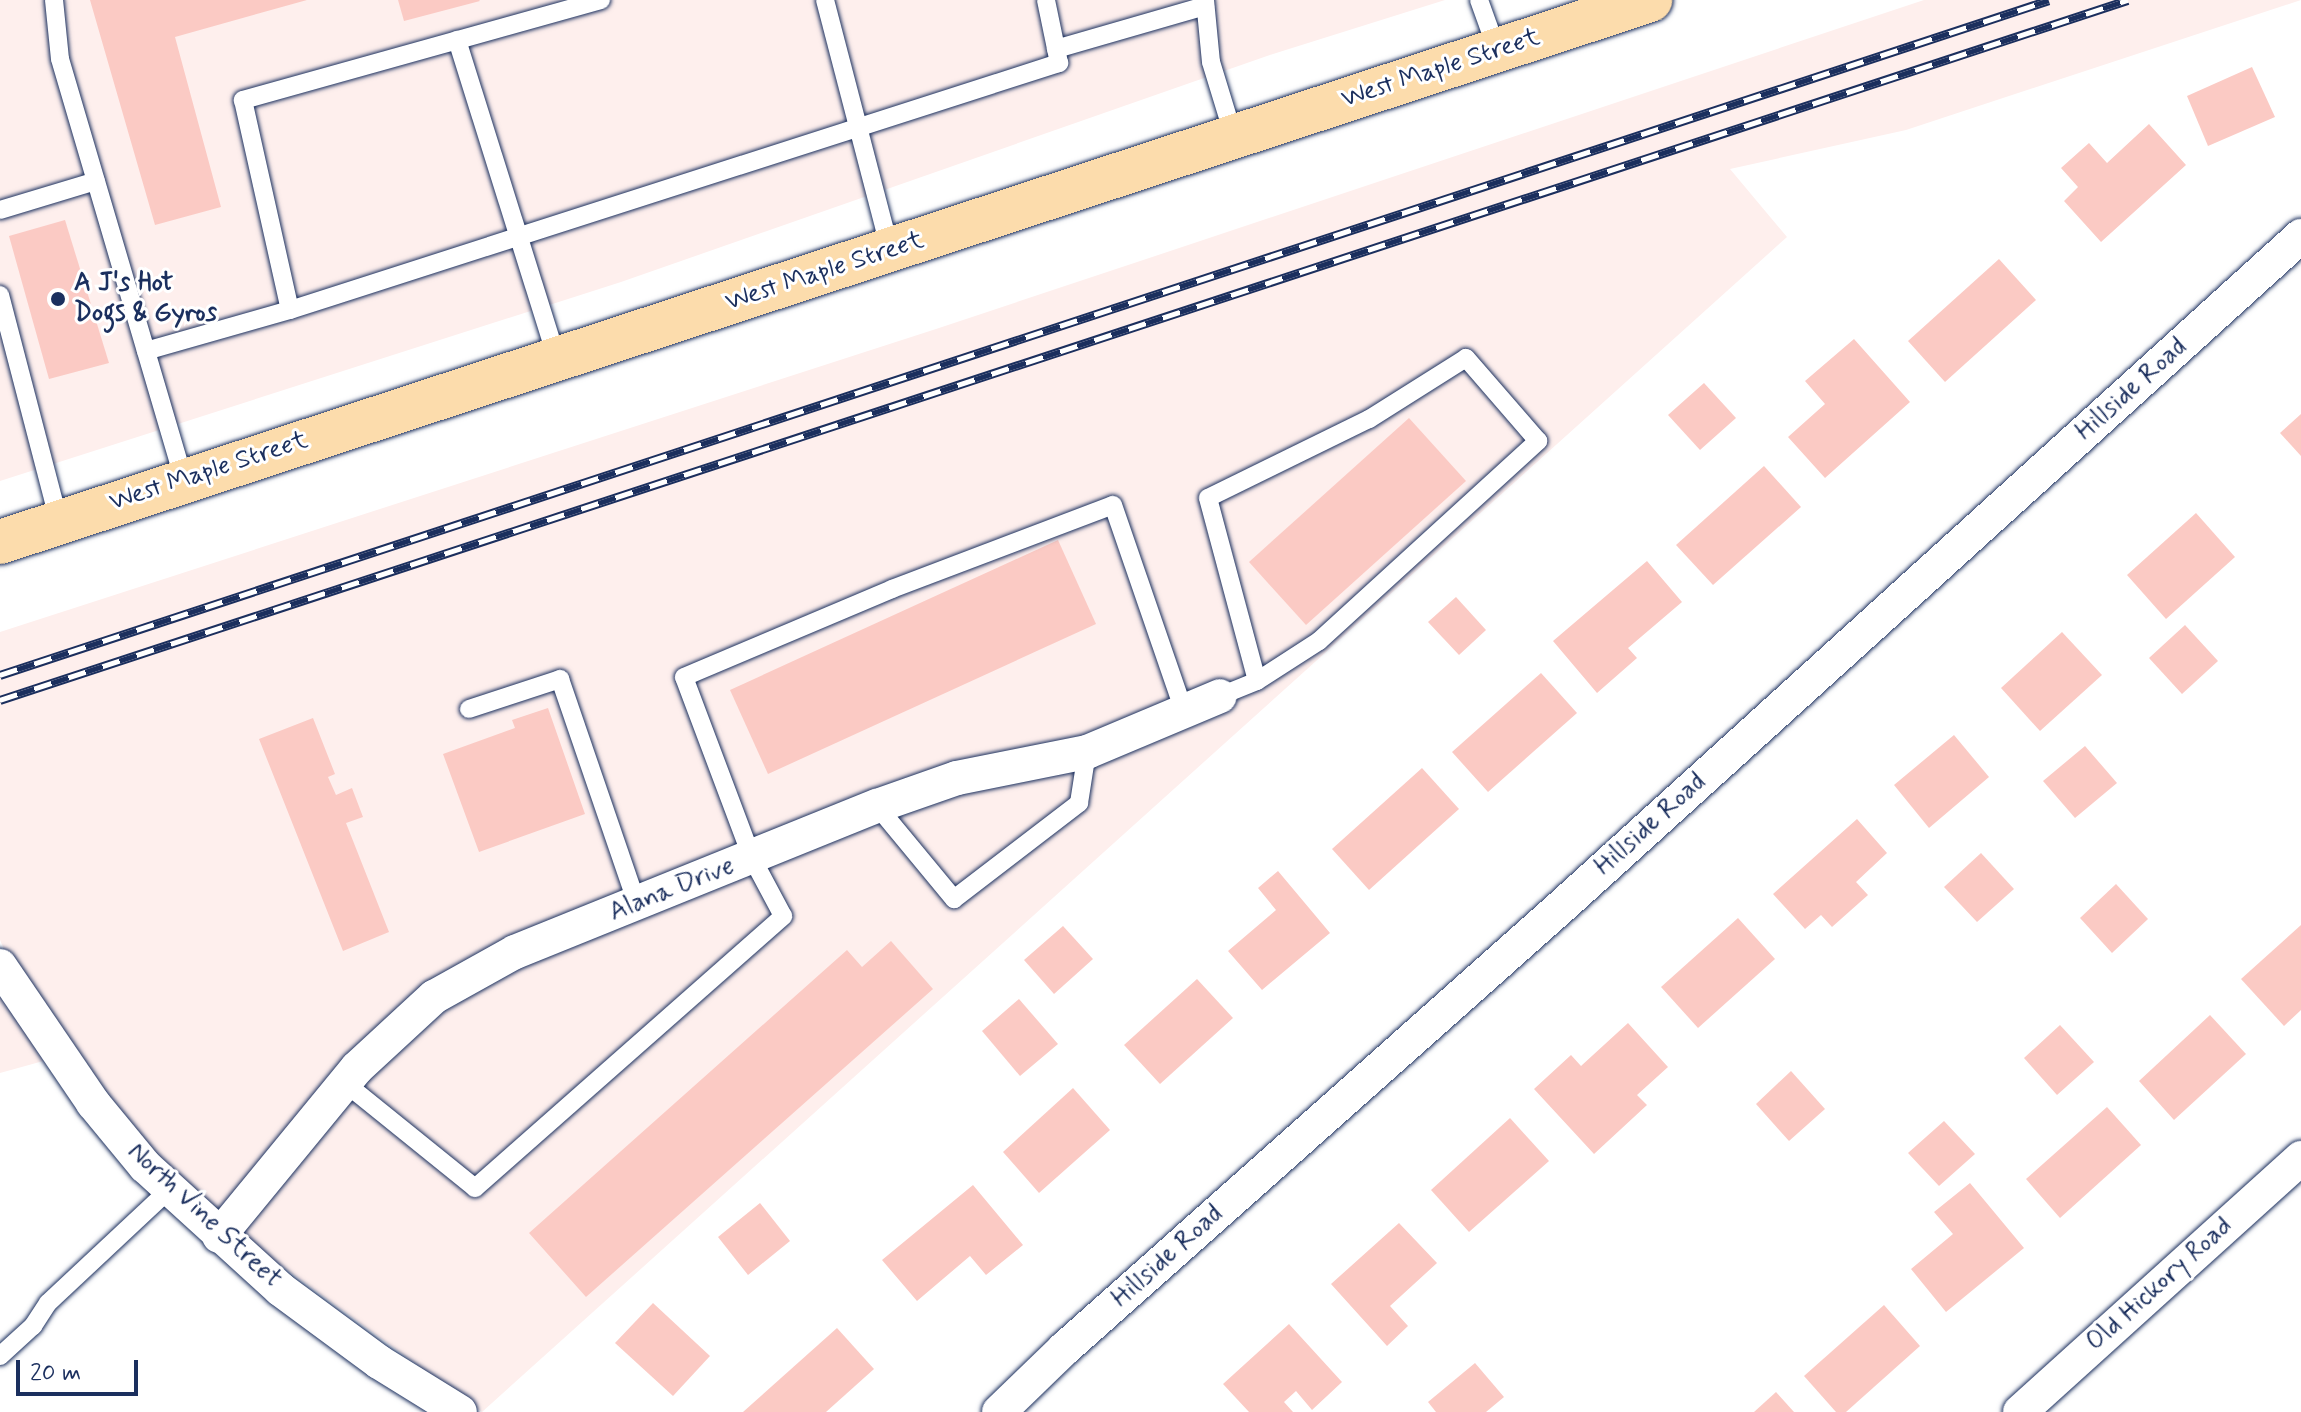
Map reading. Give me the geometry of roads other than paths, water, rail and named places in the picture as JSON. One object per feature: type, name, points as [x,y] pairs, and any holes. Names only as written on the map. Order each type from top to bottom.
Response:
[{"type":"main road","name":"West Maple Street","points":[[0,542],[1650,0]]},
{"type":"street","name":"Hillside Road","points":[[999,1412],[1064,1349],[1561,907],[2301,236]]},
{"type":"street","name":"Alana Drive","points":[[219,1236],[345,1083],[434,997],[515,952],[877,806],[957,778],[1087,752],[1220,696]]},
{"type":"street","name":"North Vine Street","points":[[0,966],[93,1103],[145,1166],[280,1289],[379,1362],[460,1412]]},
{"type":"street","name":"Old Hickory Road","points":[[2020,1412],[2301,1158]]},
{"type":"lane","points":[[54,0],[60,59],[184,480]]},
{"type":"lane","points":[[290,310],[243,100],[601,0]]},
{"type":"lane","points":[[825,0],[891,251]]},
{"type":"lane","points":[[146,351],[290,310],[1059,63],[1046,0]]},
{"type":"lane","points":[[1479,0],[1497,50]]},
{"type":"lane","points":[[1056,49],[1205,3],[1211,62],[1234,137]]},
{"type":"lane","points":[[457,40],[557,359]]},
{"type":"lane","points":[[0,210],[96,181]]},
{"type":"lane","points":[[0,295],[59,522]]},
{"type":"lane","points":[[1220,696],[1257,681],[1319,641],[1538,441],[1466,358],[1369,419],[1208,498],[1257,681]]},
{"type":"lane","points":[[345,1083],[475,1188],[783,916],[752,858],[684,677],[892,589],[1113,505],[1184,711]]},
{"type":"lane","points":[[469,709],[560,679],[637,904]]},
{"type":"lane","points":[[877,806],[954,899],[1079,803],[1087,752]]},
{"type":"lane","points":[[0,1356],[33,1326],[48,1303],[170,1189]]},
{"type":"railway","points":[[0,675],[2049,0]]},
{"type":"railway","points":[[0,700],[2128,0]]},
{"type":"place","name":"A J's Hot Dogs & Gyros","points":[[58,299]]}]
